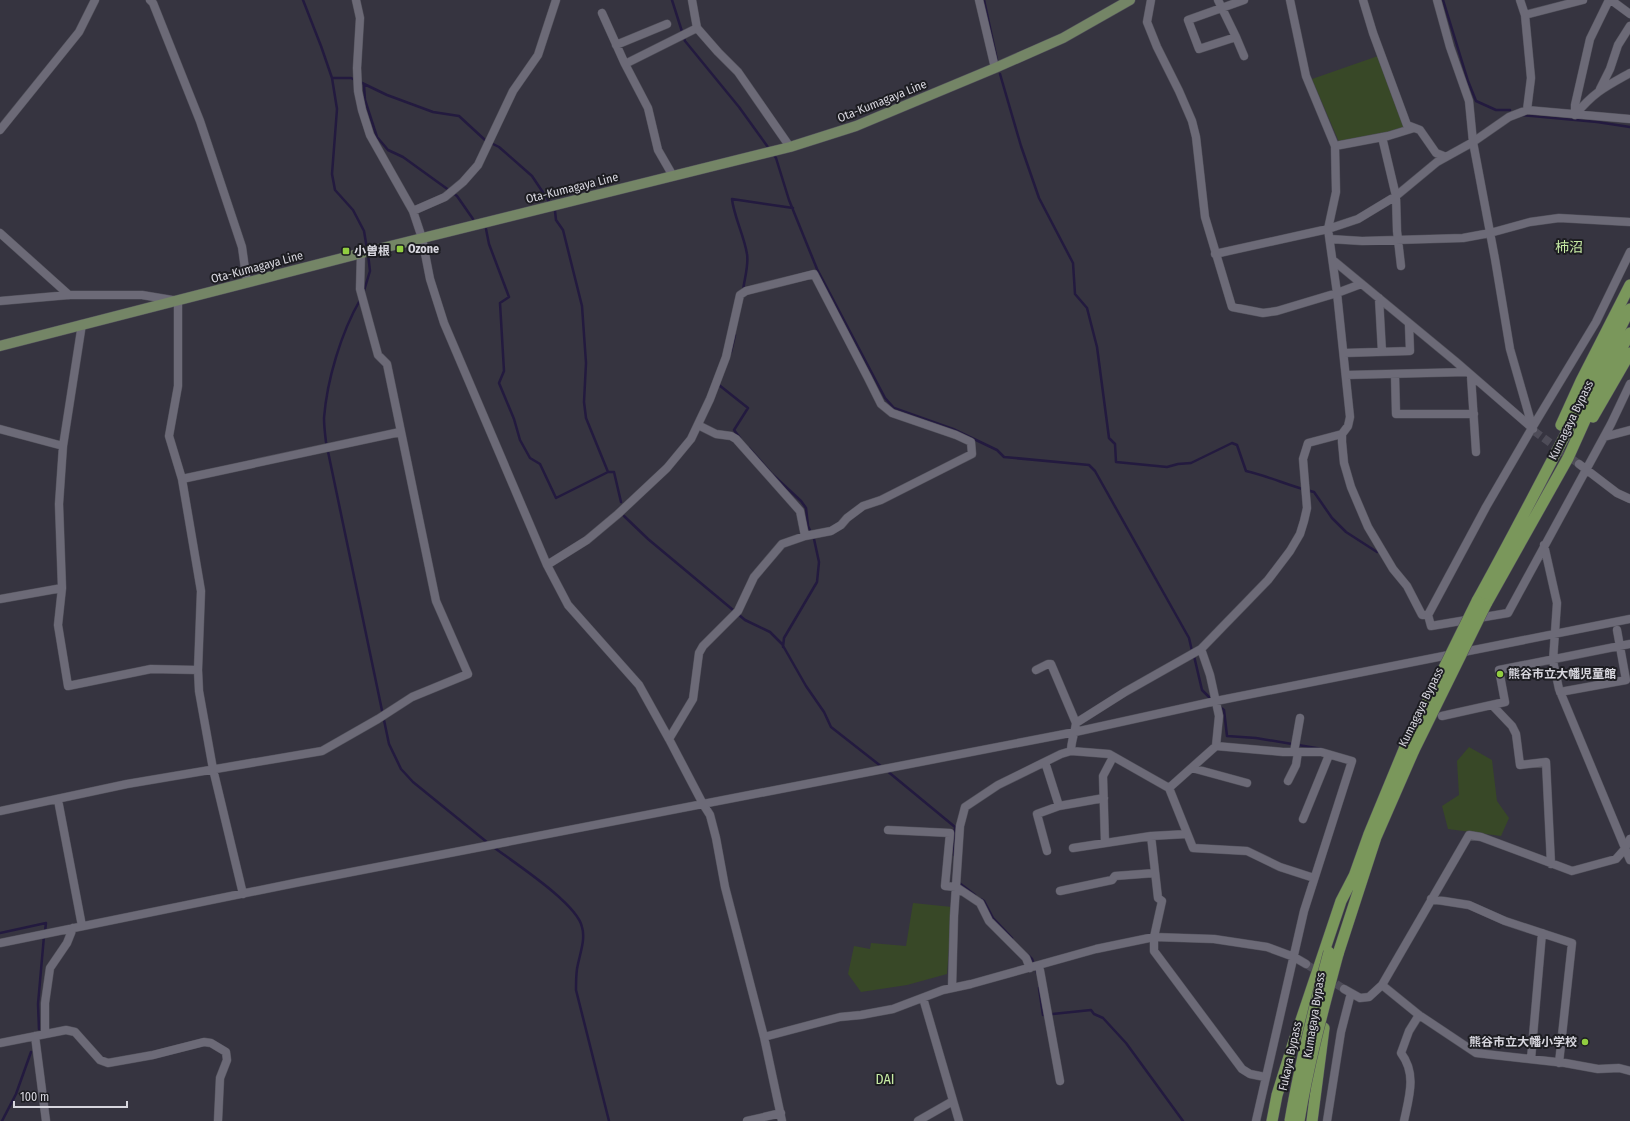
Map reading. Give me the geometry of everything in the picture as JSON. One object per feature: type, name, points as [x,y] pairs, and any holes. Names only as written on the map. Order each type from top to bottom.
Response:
[{"type":"highway","points":[[1530,504],[1556,436],[1581,381],[1630,285]]},
{"type":"highway","name":"Kumagaya Bypass","points":[[1312,1121],[1333,953],[1356,872],[1369,834],[1409,749],[1561,440],[1630,309]]},
{"type":"highway","name":"Kumagaya Bypass","points":[[1481,603],[1568,458],[1595,398],[1630,332]]},
{"type":"highway","points":[[1568,458],[1614,383],[1630,353]]},
{"type":"highway","name":"Kumagaya Bypass","points":[[1333,953],[1409,749]]},
{"type":"highway","points":[[1272,1121],[1277,1095],[1338,909],[1356,872]]},
{"type":"highway","name":"Fukaya Bypass","points":[[1290,1121],[1307,1033],[1333,953]]},
{"type":"highway","name":"Fukaya Bypass","points":[[1299,1121],[1333,953]]},
{"type":"main road","name":"Ota-Kumagaya Line","points":[[0,346],[365,252],[777,151],[856,126],[995,68],[1058,40],[1130,0]]},
{"type":"street","points":[[0,130],[80,32],[95,0]]},
{"type":"street","points":[[150,0],[153,3],[200,121],[242,248],[247,283]]},
{"type":"street","points":[[356,0],[360,18],[358,87],[362,110],[370,136],[413,211],[422,238],[430,279],[444,322],[547,565],[568,605],[639,685],[710,815],[725,887],[764,1037],[782,1117],[747,1121]]},
{"type":"street","points":[[413,211],[447,195],[456,189],[478,165],[514,91],[538,55],[556,0]]},
{"type":"street","points":[[692,0],[697,28],[738,72],[790,147]]},
{"type":"street","points":[[979,0],[995,68]]},
{"type":"street","points":[[1151,0],[1147,22],[1157,47],[1192,121],[1196,137],[1204,217],[1232,306],[1263,313],[1277,311],[1337,293],[1360,284]]},
{"type":"street","points":[[1218,0],[1244,56]]},
{"type":"street","points":[[1236,37],[1199,49],[1188,20],[1244,0]]},
{"type":"street","points":[[1076,723],[1125,692],[1199,650],[1268,580],[1290,551],[1300,534],[1304,521],[1307,508],[1303,459],[1308,444],[1342,434],[1348,426],[1350,417],[1344,353],[1334,261],[1328,229],[1336,192],[1335,146],[1306,76],[1290,0]]},
{"type":"street","points":[[1363,0],[1373,33],[1407,125],[1420,130],[1436,153],[1446,157]]},
{"type":"street","points":[[1437,0],[1450,47],[1469,101],[1473,142],[1510,349],[1533,430]]},
{"type":"street","points":[[1520,0],[1525,15],[1531,78],[1527,110]]},
{"type":"street","points":[[1525,15],[1583,0]]},
{"type":"street","points":[[1575,115],[1575,105],[1590,39],[1610,0],[1630,14]]},
{"type":"street","points":[[602,13],[624,64],[648,108],[658,150],[673,176]]},
{"type":"street","points":[[616,45],[667,24]]},
{"type":"street","points":[[1600,89],[1610,69],[1618,45],[1630,26]]},
{"type":"street","points":[[624,64],[697,28]]},
{"type":"street","points":[[1575,115],[1600,89],[1630,73]]},
{"type":"street","points":[[1216,254],[1328,229],[1358,219],[1396,196],[1437,162],[1473,142],[1509,117],[1527,110],[1630,119]]},
{"type":"street","points":[[1335,146],[1382,138],[1414,128]]},
{"type":"street","points":[[1382,138],[1396,196],[1401,266]]},
{"type":"street","points":[[1330,239],[1362,241],[1462,238],[1490,233],[1530,222],[1559,218],[1630,222]]},
{"type":"street","points":[[0,233],[68,295]]},
{"type":"street","points":[[0,811],[58,800],[127,784],[322,751],[378,719],[412,697],[468,674],[436,601],[387,364],[378,355],[360,290],[365,252]]},
{"type":"street","points":[[1630,252],[1596,322],[1486,508],[1428,615],[1431,626],[1508,613],[1544,545],[1582,466],[1604,436],[1630,384]]},
{"type":"street","points":[[1334,261],[1469,374],[1533,430]]},
{"type":"street","points":[[547,565],[587,540],[618,514],[667,468],[690,439],[710,399],[726,357],[743,293],[814,274],[881,404],[892,413],[956,435],[971,442],[972,454],[881,500],[863,506],[847,518],[841,525],[831,531],[817,533],[782,544],[754,577],[736,612],[703,646],[699,653],[693,699],[669,739]]},
{"type":"street","points":[[0,301],[68,295],[142,295],[178,301],[178,386],[170,436],[182,479],[201,591],[198,670],[199,691],[213,769],[243,894]]},
{"type":"street","points":[[1378,298],[1382,352]]},
{"type":"street","points":[[82,324],[63,446],[59,504],[62,588],[58,625],[68,686],[151,669],[198,670]]},
{"type":"street","points":[[1344,353],[1410,351],[1409,325]]},
{"type":"street","points":[[1395,374],[1396,414],[1474,414]]},
{"type":"street","points":[[1346,375],[1469,374]]},
{"type":"street","points":[[1469,374],[1474,414],[1476,452]]},
{"type":"street","points":[[698,425],[716,434],[731,436],[736,439],[800,511],[806,536]]},
{"type":"street","points":[[0,429],[63,446]]},
{"type":"street","points":[[1604,436],[1630,430]]},
{"type":"street","points":[[182,479],[400,432]]},
{"type":"street","points":[[1342,434],[1344,463],[1368,527],[1393,569],[1407,586],[1422,615],[1428,615]]},
{"type":"street","points":[[1582,466],[1617,493],[1630,499]]},
{"type":"street","points":[[1544,545],[1557,603],[1553,660],[1560,692],[1624,850],[1630,860]]},
{"type":"street","points":[[0,599],[62,588]]},
{"type":"street","points":[[0,943],[243,894],[1075,732],[1217,701],[1630,619]]},
{"type":"street","points":[[1560,692],[1626,680],[1617,630]]},
{"type":"street","points":[[1442,716],[1505,702],[1499,670],[1630,644]]},
{"type":"street","points":[[1169,788],[1216,746],[1219,716],[1217,701],[1210,675],[1199,650]]},
{"type":"street","points":[[1036,670],[1051,664],[1076,723],[1075,732],[1071,738],[1071,751]]},
{"type":"street","points":[[1492,705],[1512,726],[1516,734],[1520,765],[1546,762],[1551,864]]},
{"type":"street","points":[[1288,781],[1296,765],[1300,718]]},
{"type":"street","points":[[1216,746],[1296,752],[1321,752],[1352,761],[1304,911],[1256,1121]]},
{"type":"street","points":[[952,988],[960,826],[965,806],[998,785],[1071,751],[1109,754],[1169,788],[1193,848],[1247,851],[1280,867],[1314,878]]},
{"type":"street","points":[[1303,819],[1330,755]]},
{"type":"street","points":[[1106,843],[1103,776],[1113,756]]},
{"type":"street","points":[[1045,762],[1059,806]]},
{"type":"street","points":[[1192,768],[1247,783]]},
{"type":"street","points":[[1046,851],[1037,814],[1059,806],[1104,798]]},
{"type":"street","points":[[58,800],[82,926]]},
{"type":"street","points":[[888,830],[950,833],[945,886],[956,886],[980,903],[989,921],[1026,958],[1030,968]]},
{"type":"street","points":[[1073,848],[1151,836],[1187,834]]},
{"type":"street","points":[[1327,1121],[1348,991],[1360,998],[1369,997],[1382,985],[1469,835],[1481,837],[1572,871],[1616,859],[1624,850],[1630,839]]},
{"type":"street","points":[[1151,836],[1158,898],[1162,901],[1154,937],[1154,951],[1242,1069],[1250,1074],[1265,1077]]},
{"type":"street","points":[[1060,891],[1112,880],[1115,876],[1155,873]]},
{"type":"street","points":[[1431,899],[1469,905],[1505,921],[1572,943],[1559,1063]]},
{"type":"street","points":[[45,1034],[45,1003],[50,968],[67,943],[73,928]]},
{"type":"street","points":[[1531,1059],[1542,933]]},
{"type":"street","points":[[764,1037],[840,1017],[893,1009],[943,990],[1038,966],[1096,949],[1154,937],[1221,940],[1267,948],[1294,957],[1306,964]]},
{"type":"street","points":[[1038,966],[1060,1081]]},
{"type":"street","points":[[1382,985],[1418,1015],[1476,1053],[1531,1059],[1598,1069],[1619,1068],[1630,1071]]},
{"type":"street","points":[[923,998],[959,1121]]},
{"type":"street","points":[[1404,1121],[1412,1082],[1406,1060],[1401,1053],[1409,1031],[1418,1015]]},
{"type":"street","points":[[0,1043],[66,1030],[75,1032],[100,1060],[108,1063],[153,1055],[204,1042],[212,1043],[226,1052],[227,1060],[220,1078],[218,1121]]},
{"type":"street","points":[[35,1036],[46,1121]]},
{"type":"street","points":[[918,1121],[953,1101]]},
{"type":"green space","points":[[1378,56],[1406,128],[1384,134],[1339,142],[1312,79]]},
{"type":"green space","points":[[1469,747],[1492,760],[1497,801],[1509,818],[1501,836],[1448,829],[1442,806],[1459,795],[1457,761]]},
{"type":"green space","points":[[913,903],[952,907],[947,974],[907,985],[861,992],[848,974],[854,946],[870,949],[871,943],[906,946]]},
{"type":"waterway","points":[[303,0],[332,78],[337,109],[332,174],[335,190],[353,210],[364,231],[367,249]]},
{"type":"waterway","points":[[672,0],[685,41],[739,107],[770,150]]},
{"type":"waterway","points":[[984,0],[997,60]]},
{"type":"waterway","points":[[1443,0],[1468,81],[1476,101],[1496,110],[1510,110]]},
{"type":"waterway","points":[[1000,74],[1021,146],[1039,198],[1073,263],[1075,294],[1087,308],[1097,347],[1109,438],[1115,444],[1116,462],[1167,467],[1191,463],[1232,443],[1237,445],[1246,471],[1314,492],[1332,518],[1346,532],[1377,552]]},
{"type":"waterway","points":[[332,78],[351,78],[355,80]]},
{"type":"waterway","points":[[360,82],[387,95],[433,112],[459,116],[485,140],[499,147],[532,176],[550,203]]},
{"type":"waterway","points":[[364,85],[365,100],[377,137],[388,150],[403,157],[457,196],[473,219]]},
{"type":"waterway","points":[[1522,115],[1597,122],[1630,127]]},
{"type":"waterway","points":[[773,154],[776,158],[789,200],[817,269],[885,398],[894,408],[953,429],[997,450],[1004,457],[1089,465],[1095,471],[1189,638],[1192,651]]},
{"type":"waterway","points":[[743,291],[747,268],[747,254],[732,199],[793,208]]},
{"type":"waterway","points":[[555,211],[556,220],[563,230],[582,306],[586,363],[584,402],[586,418],[608,472]]},
{"type":"waterway","points":[[486,229],[489,244],[509,297],[500,303],[504,371],[499,383],[514,419],[520,440],[530,458],[540,464],[556,498],[608,472],[614,472],[621,502]]},
{"type":"waterway","points":[[363,294],[370,271],[368,254]]},
{"type":"waterway","points":[[360,300],[347,327],[336,357],[328,388],[324,424],[326,442],[389,744],[401,769],[413,782],[488,843]]},
{"type":"waterway","points":[[731,352],[735,335]]},
{"type":"waterway","points":[[719,385],[748,408],[734,430],[740,438]]},
{"type":"waterway","points":[[749,448],[772,474],[801,501],[806,508],[808,526],[814,539],[819,562],[817,582],[784,638],[783,647]]},
{"type":"waterway","points":[[624,516],[648,539],[745,620],[770,632],[782,644],[806,686],[824,712],[831,727],[882,767]]},
{"type":"waterway","points":[[1194,656],[1202,690],[1212,700]]},
{"type":"waterway","points":[[1220,707],[1224,710],[1227,736],[1256,738],[1322,749]]},
{"type":"waterway","points":[[886,770],[955,827],[954,855]]},
{"type":"waterway","points":[[492,846],[557,895],[578,917],[583,932],[583,943],[577,969],[576,990],[609,1121]]},
{"type":"waterway","points":[[958,882],[975,895]]},
{"type":"waterway","points":[[981,899],[984,901],[993,918],[1012,938]]},
{"type":"waterway","points":[[0,933],[46,923],[45,931]]},
{"type":"waterway","points":[[39,1029],[38,1004],[44,936]]},
{"type":"waterway","points":[[1028,955],[1032,959],[1037,973]]},
{"type":"waterway","points":[[1039,988],[1043,1015],[1091,1010],[1094,1014],[1103,1018],[1126,1043],[1183,1121]]},
{"type":"waterway","points":[[2,1121],[16,1094],[31,1052]]},
{"type":"tunnel","points":[[1534,431],[1579,464]]},
{"type":"tunnel","points":[[1306,964],[1344,989]]},
{"type":"place","name":"Ozone","points":[[400,249]]},
{"type":"place","name":"小曽根","points":[[346,251]]},
{"type":"place","name":"熊谷市立大幡児童館","points":[[1500,674]]},
{"type":"place","name":"熊谷市立大幡小学校","points":[[1585,1042]]},
{"type":"district","name":"柿沼","points":[[1569,247]]},
{"type":"district","name":"DAI","points":[[885,1079]]}]
